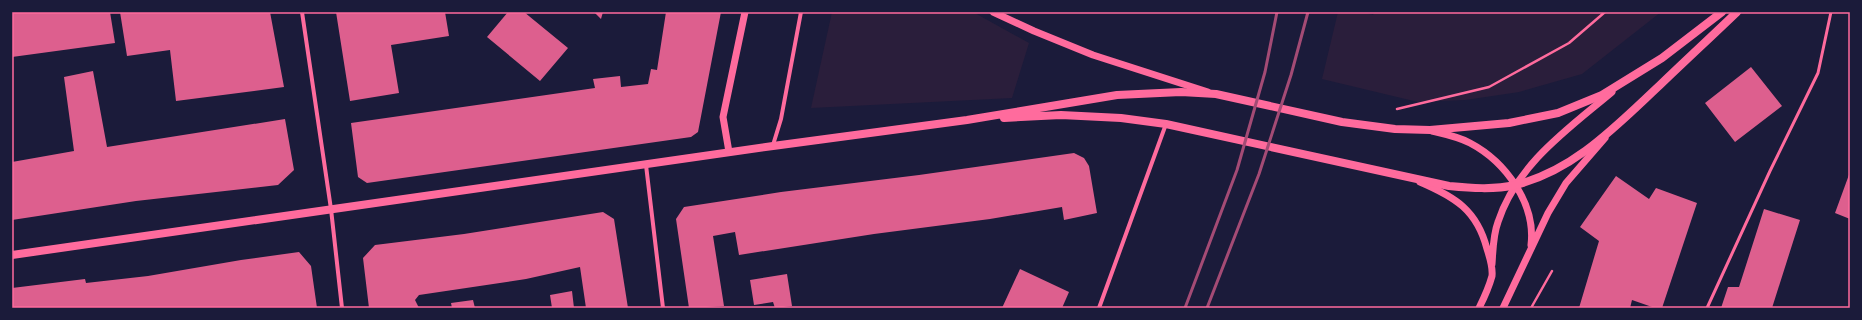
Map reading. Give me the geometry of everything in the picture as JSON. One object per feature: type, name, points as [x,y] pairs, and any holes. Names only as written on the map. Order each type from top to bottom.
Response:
[{"type":"main road","points":[[12,255],[729,152],[967,120],[1117,95],[1181,92],[1216,94],[1342,122],[1395,129],[1430,130],[1509,123],[1558,113],[1595,98],[1623,83],[1662,58],[1722,12]]},
{"type":"main road","points":[[967,120],[1061,115],[1121,118],[1166,124],[1449,186],[1471,188],[1515,185],[1561,168],[1614,129],[1737,12]]},
{"type":"street","points":[[302,12],[330,209],[342,308]]},
{"type":"street","points":[[729,152],[723,117],[745,12]]},
{"type":"street","points":[[772,146],[781,119],[801,12]]},
{"type":"street","points":[[993,12],[1034,32],[1093,55],[1216,94]]},
{"type":"street","points":[[1479,308],[1492,275],[1493,241],[1497,222],[1515,185],[1542,151],[1623,83]]},
{"type":"street","points":[[1099,308],[1166,124]]},
{"type":"street","points":[[1503,308],[1548,213],[1566,183],[1614,129]]},
{"type":"street","points":[[1430,130],[1471,143],[1501,168],[1515,185],[1525,201],[1532,224],[1531,245],[1528,257]]},
{"type":"street","points":[[646,164],[663,308]]},
{"type":"street","points":[[1412,179],[1444,192],[1465,207],[1480,230],[1492,264]]},
{"type":"lane","points":[[1707,308],[1770,171],[1818,73],[1831,12]]},
{"type":"path","points":[[1396,109],[1489,87],[1569,43],[1605,12]]},
{"type":"path","points":[[1531,308],[1552,271]]},
{"type":"shaded area","points":[[832,12],[973,12],[1029,43],[1012,98],[811,108]]},
{"type":"shaded area","points":[[1338,12],[1362,12],[1373,15],[1375,12],[1661,12],[1582,74],[1519,92],[1465,100],[1418,102],[1322,79]]},
{"type":"building","points":[[12,12],[110,12],[115,43],[12,57]]},
{"type":"building","points":[[120,12],[270,12],[284,87],[176,101],[170,50],[127,56]]},
{"type":"building","points":[[336,12],[445,12],[449,36],[391,45],[399,93],[350,101]]},
{"type":"building","points":[[508,12],[524,12],[568,48],[540,81],[487,37]]},
{"type":"building","points":[[594,12],[603,12],[601,19]]},
{"type":"building","points":[[666,12],[721,12],[698,132],[691,137],[367,183],[358,177],[351,123],[595,88],[593,79],[620,76],[621,87],[648,84],[651,69],[657,70]]},
{"type":"building","points":[[1751,67],[1782,106],[1735,142],[1705,103]]},
{"type":"building","points":[[93,71],[107,147],[285,119],[294,170],[278,185],[136,201],[12,220],[12,162],[74,151],[64,77]]},
{"type":"building","points":[[1074,153],[1084,158],[1089,166],[1097,213],[1064,220],[1062,207],[990,219],[874,234],[739,255],[735,232],[713,236],[724,306],[689,308],[676,219],[684,207],[781,192],[919,175]]},
{"type":"building","points":[[1850,172],[1850,219],[1835,213]]},
{"type":"building","points":[[1616,176],[1649,199],[1656,188],[1697,203],[1662,308],[1655,308],[1632,300],[1630,308],[1579,308],[1599,241],[1580,227]]},
{"type":"building","points":[[1764,209],[1800,220],[1772,308],[1721,308],[1728,287],[1739,287]]},
{"type":"building","points":[[603,212],[614,219],[628,308],[586,308],[580,267],[526,279],[419,295],[415,300],[419,308],[369,308],[363,258],[375,245],[464,234]]},
{"type":"building","points":[[299,252],[311,266],[317,308],[12,308],[12,288],[85,279],[86,283],[148,276],[241,260]]},
{"type":"building","points":[[1020,269],[1069,292],[1062,308],[1002,308]]},
{"type":"building","points":[[787,274],[792,306],[775,308],[773,302],[754,305],[750,280]]},
{"type":"building","points":[[572,291],[574,308],[552,308],[550,295]]},
{"type":"building","points":[[473,300],[475,308],[452,308],[451,303]]},
{"type":"railway","points":[[1185,308],[1237,170],[1265,72],[1277,12]]},
{"type":"railway","points":[[1207,308],[1259,174],[1291,75],[1308,12]]}]
